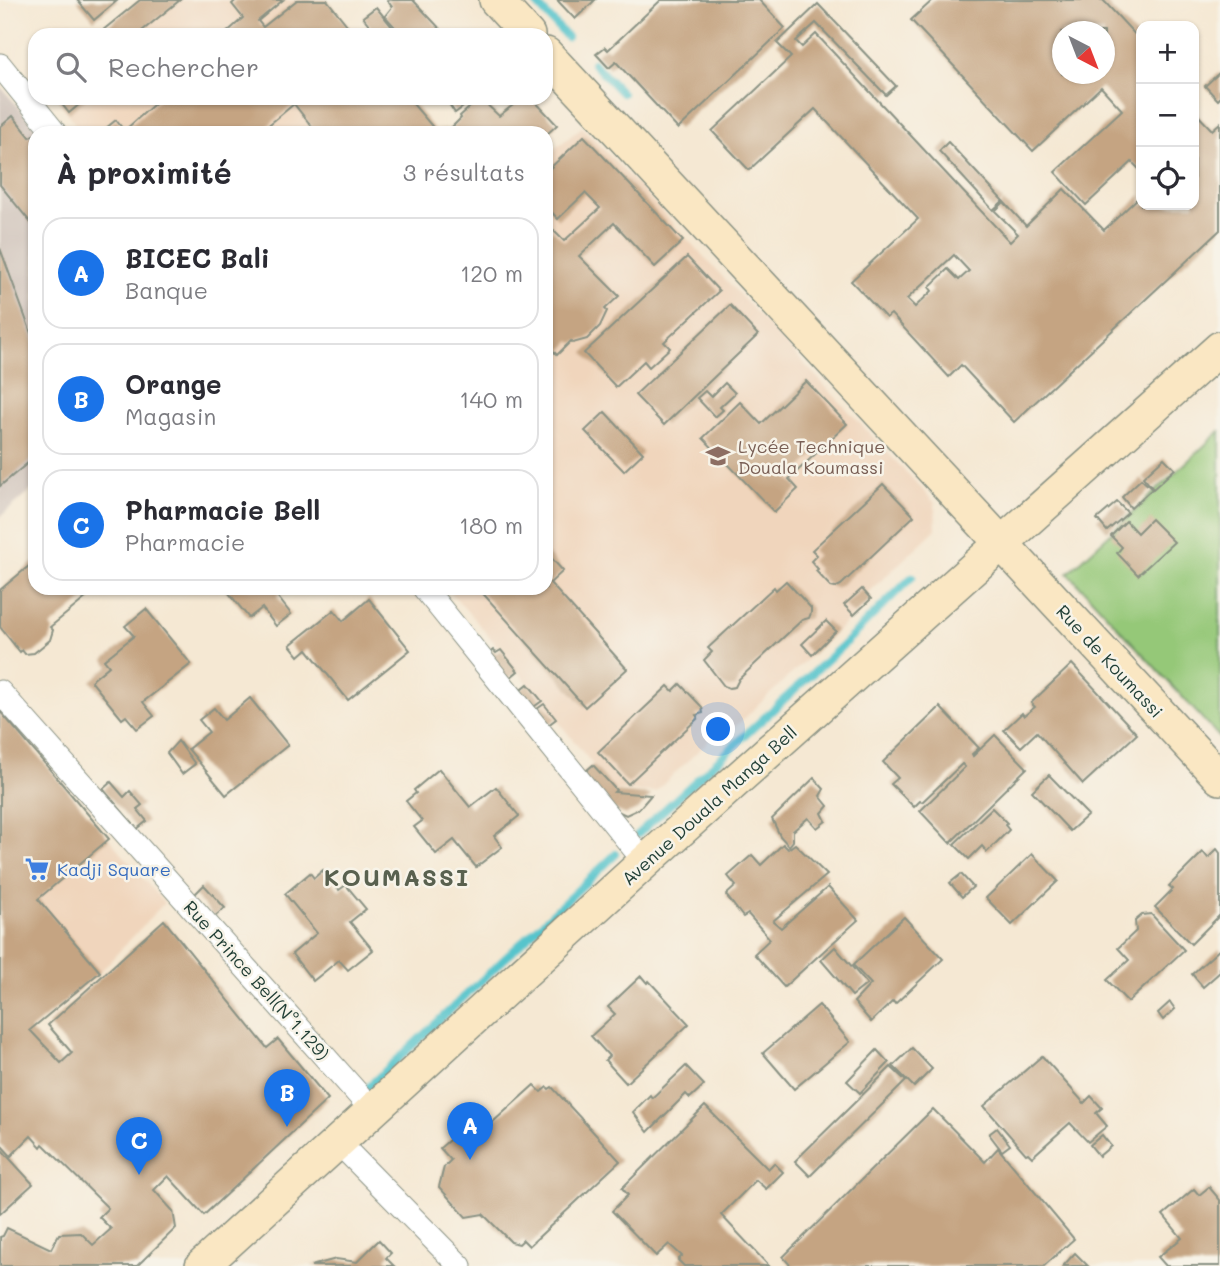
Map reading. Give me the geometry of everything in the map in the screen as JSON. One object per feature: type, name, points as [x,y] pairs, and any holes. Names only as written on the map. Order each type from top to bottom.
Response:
[{"type":"street","points":[[496,0],[522,28]]},
{"type":"street","name":"Rue de Koumassi","points":[[553,62],[1220,778]]},
{"type":"street","points":[[0,65],[28,100]]},
{"type":"street","points":[[32,105],[49,126]]},
{"type":"street","name":"Avenue Douala Manga Bell","points":[[202,1266],[374,1112],[645,862],[1220,348]]},
{"type":"street","points":[[430,595],[645,862]]},
{"type":"street","name":"Rue Prince Bell(N°1.129)","points":[[0,692],[374,1112]]},
{"type":"street","points":[[339,1143],[460,1266]]},
{"type":"shaded area","points":[[140,0],[327,0],[349,28],[106,28]]},
{"type":"shaded area","points":[[0,86],[35,126],[28,126],[28,493],[0,517]]},
{"type":"shaded area","points":[[62,105],[414,105],[432,126],[76,126]]},
{"type":"shaded area","name":"Lycée Technique Douala Koumassi","points":[[582,127],[935,503],[936,529],[867,594],[871,599],[720,741],[714,736],[655,792],[616,790],[453,595],[553,595],[553,150]]},
{"type":"shaded area","name":"Kadji Square","points":[[0,711],[164,903],[100,972],[0,1056]]},
{"type":"green space","points":[[1220,431],[1220,738],[1068,573]]},
{"type":"building","points":[[77,0],[118,0],[94,20]]},
{"type":"building","points":[[140,0],[180,0],[146,28],[106,28]]},
{"type":"building","points":[[236,0],[283,0],[258,21],[263,27],[297,0],[327,0],[349,28],[232,28],[243,18],[232,4]]},
{"type":"building","points":[[387,0],[413,0],[439,28],[396,28],[385,16],[392,7]]},
{"type":"building","points":[[557,0],[595,0],[575,19]]},
{"type":"building","points":[[661,0],[759,0],[785,28],[678,129],[616,62],[609,68],[596,54],[605,47],[608,50]]},
{"type":"building","points":[[933,0],[1103,0],[1136,36],[1136,166],[1132,162],[1086,205],[1055,172],[1122,110],[1101,87],[1033,151],[911,20]]},
{"type":"building","points":[[818,4],[896,86],[886,95],[816,23],[796,41],[802,47],[816,34],[1010,242],[1018,234],[995,211],[1004,202],[1026,226],[1064,189],[1104,230],[1136,200],[1136,210],[1199,210],[1199,116],[1212,130],[1220,123],[1220,230],[1014,422],[961,365],[949,377],[891,314],[886,318],[851,281],[918,219],[815,109],[749,170],[712,131],[791,57],[777,43]],"holes":[[[954,255],[969,271],[959,280],[948,269],[929,287],[932,291],[915,307],[907,299]]]},
{"type":"building","points":[[376,7],[393,28],[372,28],[363,17]]},
{"type":"building","points":[[1220,72],[1220,98],[1218,100],[1205,86]]},
{"type":"building","points":[[63,105],[79,105],[69,113]]},
{"type":"building","points":[[153,105],[293,105],[267,126],[130,126]]},
{"type":"building","points":[[295,105],[414,105],[432,126],[311,126]]},
{"type":"building","points":[[450,105],[466,105],[455,113]]},
{"type":"building","points":[[472,105],[487,105],[499,116],[513,105],[538,105],[557,125],[553,129],[553,126],[453,126]]},
{"type":"building","points":[[13,116],[28,135],[28,219],[0,185],[0,127]]},
{"type":"building","points":[[116,120],[121,126],[109,126]]},
{"type":"building","points":[[584,136],[683,241],[655,267],[614,223],[579,256],[619,296],[605,309],[607,311],[600,326],[587,339],[573,343],[571,341],[557,355],[553,351],[553,230],[564,241],[600,208],[585,193],[558,219],[553,214],[553,165]]},
{"type":"building","points":[[948,142],[1003,201],[993,210],[939,151]]},
{"type":"building","points":[[0,248],[28,325],[28,463],[0,486]]},
{"type":"building","points":[[687,257],[719,291],[664,342],[670,348],[649,367],[644,361],[616,387],[584,353]]},
{"type":"building","points":[[730,305],[758,335],[664,425],[635,395]]},
{"type":"building","points":[[806,381],[847,424],[789,479],[798,489],[774,512],[703,438],[740,402],[761,424]]},
{"type":"building","points":[[725,383],[735,393],[720,407],[723,410],[715,417],[697,398],[705,391],[711,397]]},
{"type":"building","points":[[605,412],[643,453],[624,471],[585,431]]},
{"type":"building","points":[[1164,458],[1175,469],[1153,489],[1143,477]]},
{"type":"building","points":[[1141,479],[1152,489],[1131,508],[1122,497]]},
{"type":"building","points":[[883,484],[914,516],[841,585],[831,587],[816,571],[818,569],[811,561],[817,555],[812,550]]},
{"type":"building","points":[[1117,502],[1128,513],[1107,531],[1097,519]]},
{"type":"building","points":[[1151,519],[1174,542],[1138,575],[1117,553],[1122,547],[1111,536],[1126,521],[1137,533]]},
{"type":"building","points":[[553,560],[563,571],[553,580]]},
{"type":"building","points":[[28,567],[28,595],[89,595],[50,627],[53,630],[50,640],[34,653],[25,654],[22,650],[20,652],[0,627],[0,590]]},
{"type":"building","points":[[786,581],[811,608],[809,618],[802,620],[739,679],[735,687],[724,686],[704,660],[712,652],[708,648],[774,587],[776,590]]},
{"type":"building","points":[[553,586],[627,669],[585,707],[484,595],[553,595]]},
{"type":"building","points":[[862,589],[871,599],[854,615],[844,605]]},
{"type":"building","points":[[231,595],[278,595],[291,614],[276,626],[262,608],[249,618]]},
{"type":"building","points":[[369,599],[410,650],[348,700],[307,649],[299,656],[290,645],[334,610],[343,621]]},
{"type":"building","points":[[146,609],[191,664],[143,702],[154,716],[137,729],[126,716],[122,719],[91,681],[109,666],[104,660],[134,636],[125,626]]},
{"type":"building","points":[[826,621],[836,631],[812,655],[802,644]]},
{"type":"building","points":[[493,650],[496,653],[501,650],[518,671],[505,682],[487,655]]},
{"type":"building","points":[[1072,664],[1137,734],[1083,784],[1037,732],[1021,747],[1004,730],[1022,713],[1024,716],[1035,707],[1031,703]]},
{"type":"building","points":[[528,684],[542,701],[528,711],[515,695]]},
{"type":"building","points":[[680,684],[702,707],[703,713],[696,715],[698,718],[628,784],[598,752],[668,686],[673,691]]},
{"type":"building","points":[[250,698],[288,745],[226,795],[188,749],[209,732],[199,720],[214,708],[224,720]]},
{"type":"building","points":[[544,704],[556,719],[543,729],[530,714]]},
{"type":"building","points":[[940,707],[979,748],[973,756],[995,735],[1027,768],[950,843],[920,811],[965,767],[962,764],[914,807],[891,784],[898,778],[883,762]]},
{"type":"building","points":[[0,711],[109,839],[38,899],[100,972],[30,1030],[61,1063],[72,1053],[48,1025],[164,920],[267,1048],[278,1039],[328,1099],[204,1215],[168,1176],[154,1190],[173,1211],[176,1228],[137,1266],[0,1266],[0,1237],[7,1228],[51,1249],[59,1234],[81,1233],[93,1245],[111,1229],[99,1217],[108,1208],[43,1144],[41,1147],[31,1136],[11,1156],[0,1144]]},
{"type":"building","points":[[178,741],[195,764],[182,774],[167,753]]},
{"type":"building","points":[[593,765],[616,790],[614,792],[651,795],[639,809],[626,815],[613,809],[579,777]]},
{"type":"building","points":[[439,769],[470,807],[496,787],[519,816],[494,836],[502,847],[476,867],[454,840],[436,854],[414,827],[422,821],[406,801],[416,793],[414,790]]},
{"type":"building","points":[[1049,775],[1088,815],[1070,831],[1032,791]]},
{"type":"building","points":[[814,778],[824,789],[820,796],[828,806],[822,813],[826,821],[817,828],[808,818],[793,831],[793,841],[789,846],[780,836],[772,819]]},
{"type":"building","points":[[111,782],[124,797],[130,791],[142,805],[137,809],[147,821],[137,829],[103,789]]},
{"type":"building","points":[[992,808],[1007,823],[1005,825],[1009,830],[987,852],[982,846],[969,859],[954,844]]},
{"type":"building","points":[[783,844],[788,849],[795,844],[827,875],[773,921],[781,928],[828,887],[858,920],[784,987],[754,954],[770,939],[748,914],[743,917],[726,895],[736,886],[728,876],[752,855],[761,865]]},
{"type":"building","points":[[1217,849],[1220,853],[1220,915],[1191,944],[1155,907],[1173,889],[1169,886],[1203,852],[1208,858]]},
{"type":"building","points":[[1032,854],[1058,881],[1012,925],[986,898]]},
{"type":"building","points":[[323,870],[339,890],[346,885],[366,909],[350,922],[373,950],[348,970],[339,960],[313,981],[292,954],[317,933],[285,894],[310,873],[314,878]]},
{"type":"building","points":[[961,874],[973,887],[962,897],[950,883]]},
{"type":"building","points":[[204,885],[225,908],[214,917],[194,895]]},
{"type":"building","points":[[1151,914],[1184,950],[1128,1002],[1107,980],[1129,960],[1118,948],[1136,931],[1135,921],[1142,915]]},
{"type":"building","points":[[904,917],[943,959],[895,1004],[893,1001],[871,1022],[854,1002],[871,984],[853,965]]},
{"type":"building","points":[[835,947],[867,984],[852,996],[821,960]]},
{"type":"building","points":[[1220,949],[1220,972],[1203,987],[1192,974]]},
{"type":"building","points":[[641,976],[647,983],[649,981],[689,1024],[626,1083],[605,1060],[609,1056],[591,1036],[615,1014],[608,1007]]},
{"type":"building","points":[[1170,1002],[1175,1009],[1163,1020],[1158,1013]]},
{"type":"building","points":[[819,1005],[850,1042],[794,1089],[763,1053]]},
{"type":"building","points":[[912,1048],[932,1069],[914,1087],[893,1066]]},
{"type":"building","points":[[877,1050],[889,1063],[860,1093],[847,1081]]},
{"type":"building","points":[[1042,1056],[1084,1103],[1091,1096],[1102,1108],[1096,1113],[1107,1126],[1088,1142],[1070,1123],[1032,1157],[1026,1154],[984,1106]]},
{"type":"building","points":[[686,1066],[704,1085],[690,1098],[686,1094],[648,1132],[633,1112]]},
{"type":"building","points":[[891,1067],[906,1081],[810,1176],[795,1161]]},
{"type":"building","points":[[534,1085],[541,1092],[552,1087],[620,1161],[529,1246],[523,1240],[519,1244],[511,1242],[483,1214],[466,1217],[439,1187],[444,1167],[451,1160],[440,1148],[463,1128],[473,1140]]},
{"type":"building","points":[[705,1106],[768,1169],[774,1163],[783,1172],[766,1189],[756,1180],[721,1215],[769,1266],[684,1266],[678,1260],[682,1256],[669,1244],[656,1256],[612,1211],[628,1195],[622,1188]]},
{"type":"building","points":[[933,1109],[985,1162],[998,1148],[1074,1239],[1044,1266],[791,1266],[783,1257]]},
{"type":"building","points":[[997,1128],[1010,1145],[1002,1151],[989,1134]]},
{"type":"building","points":[[1102,1135],[1111,1146],[1099,1156],[1090,1145]]},
{"type":"building","points":[[0,1148],[33,1184],[0,1214]]},
{"type":"building","points":[[1209,1187],[1220,1200],[1220,1266],[1166,1266],[1158,1257],[1182,1238],[1163,1215],[1194,1189],[1199,1195]]},
{"type":"building","points":[[379,1240],[391,1253],[386,1258],[394,1266],[311,1266],[336,1259],[357,1262]]},
{"type":"building","points":[[1075,1253],[1088,1266],[1063,1266]]},
{"type":"waterway","points":[[533,0],[567,37]]},
{"type":"waterway","points":[[593,63],[622,93]]},
{"type":"waterway","points":[[638,834],[841,647],[912,577]]},
{"type":"waterway","points":[[362,1093],[616,854]]},
{"type":"place","name":"Lycée Technique Douala Koumassi","points":[[718,456]]},
{"type":"place","name":"Kadji Square","points":[[37,869]]},
{"type":"place","name":"Orange","points":[[287,1127]]},
{"type":"place","name":"BICEC Bali","points":[[470,1160]]},
{"type":"place","name":"Pharmacie Bell","points":[[139,1175]]},
{"type":"district","name":"KOUMASSI","points":[[397,876]]}]
